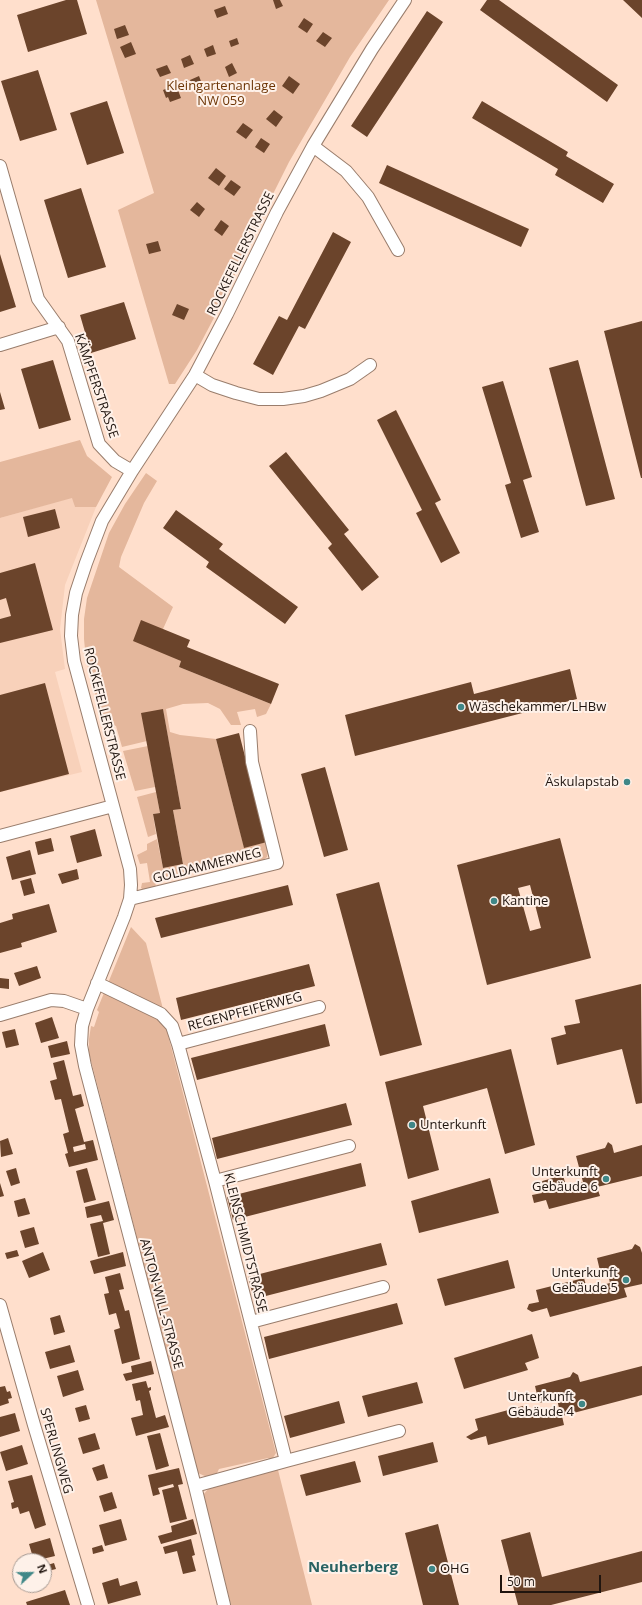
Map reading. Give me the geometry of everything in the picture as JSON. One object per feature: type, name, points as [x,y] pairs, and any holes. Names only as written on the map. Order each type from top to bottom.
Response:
[{"type":"street","name":"ROCKEFELLERSTRASSE","points":[[87,1009],[124,917],[130,900],[131,886],[130,869],[74,661],[72,629],[76,593],[102,521],[195,375],[277,212],[313,146],[372,49],[404,0]]},
{"type":"street","points":[[313,146],[346,171],[368,198],[398,250]]},
{"type":"street","name":"KÄMPFERSTRASSE","points":[[0,166],[38,299],[68,341],[99,444],[115,461],[132,472]]},
{"type":"street","points":[[0,344],[59,327]]},
{"type":"street","points":[[195,375],[212,384],[236,393],[259,399],[283,399],[304,396],[321,391],[350,379],[370,365]]},
{"type":"street","name":"GOLDAMMERWEG","points":[[130,900],[277,863],[252,762],[250,731]]},
{"type":"street","points":[[0,836],[112,806]]},
{"type":"street","name":"KLEINSCHMIDTSTRASSE","points":[[97,983],[162,1014],[172,1026],[215,1181],[286,1461]]},
{"type":"street","points":[[0,1015],[51,1000],[64,1001],[87,1009]]},
{"type":"street","name":"REGENPFEIFERWEG","points":[[178,1044],[319,1007]]},
{"type":"street","name":"ANTON-WILL-STRASSE","points":[[87,1009],[82,1026],[81,1044],[85,1066],[195,1486],[224,1605]]},
{"type":"street","points":[[215,1181],[349,1146]]},
{"type":"street","points":[[251,1322],[383,1287]]},
{"type":"street","name":"SPERLINGWEG","points":[[0,1305],[88,1605]]},
{"type":"street","points":[[195,1486],[399,1431]]},
{"type":"shaded area","points":[[73,497],[75,507],[96,507],[65,585],[60,629],[65,669],[55,672],[82,772],[0,792],[0,518]]},
{"type":"green space","name":"Kleingartenanlage NW 059","points":[[96,0],[389,0],[350,57],[289,162],[255,230],[226,295],[197,350],[175,384],[169,384],[118,210],[154,193]]},
{"type":"green space","points":[[80,440],[87,456],[112,477],[96,507],[75,507],[72,498],[0,518],[0,462]]},
{"type":"green space","points":[[146,473],[157,481],[144,503],[121,557],[119,567],[173,607],[163,629],[181,661],[179,667],[271,704],[266,714],[257,717],[255,709],[237,712],[241,725],[231,725],[220,709],[208,703],[183,704],[166,709],[170,732],[180,735],[216,739],[244,847],[267,842],[268,852],[267,857],[258,864],[255,854],[155,880],[156,888],[145,891],[141,888],[142,883],[150,882],[147,863],[140,864],[137,855],[147,850],[147,844],[157,839],[163,868],[183,864],[173,810],[181,809],[163,710],[147,741],[122,747],[116,726],[102,720],[86,660],[84,619],[87,598],[109,533],[125,504]]},
{"type":"green space","points":[[148,746],[155,787],[135,791],[123,751]]},
{"type":"green space","points":[[156,792],[160,813],[153,814],[156,834],[148,837],[137,797]]},
{"type":"green space","points":[[131,927],[146,943],[168,1035],[276,1453],[271,1461],[268,1458],[219,1469],[216,1475],[207,1477],[198,1473],[89,1053],[91,1026],[94,1027],[99,1012],[97,1010]]},
{"type":"green space","points":[[278,1470],[312,1605],[231,1605],[203,1495],[209,1488]]},
{"type":"building","points":[[66,0],[77,0],[87,34],[28,52],[17,15]]},
{"type":"building","points":[[273,0],[280,0],[283,6],[276,9]]},
{"type":"building","points":[[487,0],[499,0],[618,85],[607,102],[480,10]]},
{"type":"building","points":[[623,0],[642,0],[642,18]]},
{"type":"building","points":[[225,6],[228,14],[217,18],[214,10]]},
{"type":"building","points":[[427,11],[443,22],[367,137],[351,126]]},
{"type":"building","points":[[304,18],[313,24],[307,33],[298,27]]},
{"type":"building","points":[[125,25],[129,35],[117,39],[114,29]]},
{"type":"building","points":[[323,32],[332,38],[325,47],[316,41]]},
{"type":"building","points":[[237,38],[239,44],[231,47],[229,41]]},
{"type":"building","points":[[131,42],[136,54],[125,58],[120,47]]},
{"type":"building","points":[[213,45],[216,54],[207,57],[204,49]]},
{"type":"building","points":[[190,55],[194,64],[184,68],[181,59]]},
{"type":"building","points":[[232,63],[237,73],[229,77],[225,67]]},
{"type":"building","points":[[167,65],[171,73],[160,77],[156,69]]},
{"type":"building","points":[[38,70],[57,130],[20,141],[1,81]]},
{"type":"building","points":[[199,76],[202,84],[193,88],[190,80]]},
{"type":"building","points":[[289,76],[300,84],[293,94],[282,86]]},
{"type":"building","points":[[176,85],[181,98],[170,102],[168,97],[166,98],[163,90]]},
{"type":"building","points":[[107,101],[124,153],[87,165],[70,113]]},
{"type":"building","points":[[482,101],[568,152],[566,156],[614,184],[603,203],[555,175],[558,169],[472,118]]},
{"type":"building","points":[[274,110],[283,117],[276,127],[266,119]]},
{"type":"building","points":[[243,123],[253,130],[246,139],[236,132]]},
{"type":"building","points":[[261,138],[270,144],[264,153],[255,147]]},
{"type":"building","points":[[387,165],[529,229],[521,247],[379,183]]},
{"type":"building","points":[[216,168],[226,176],[219,186],[208,178]]},
{"type":"building","points":[[231,180],[241,187],[234,196],[224,189]]},
{"type":"building","points":[[81,188],[106,267],[68,278],[44,200]]},
{"type":"building","points":[[197,202],[205,209],[199,217],[190,210]]},
{"type":"building","points":[[221,220],[229,226],[222,236],[214,230]]},
{"type":"building","points":[[333,232],[351,242],[305,329],[299,326],[273,375],[253,364],[279,316],[287,320]]},
{"type":"building","points":[[158,241],[161,251],[149,254],[146,244]]},
{"type":"building","points":[[0,254],[16,307],[0,312]]},
{"type":"building","points":[[124,302],[136,339],[91,353],[80,315]]},
{"type":"building","points":[[177,304],[189,309],[184,320],[172,315]]},
{"type":"building","points":[[642,321],[642,478],[641,478],[604,331]]},
{"type":"building","points":[[53,360],[71,420],[39,429],[21,369]]},
{"type":"building","points":[[578,360],[615,499],[586,506],[549,368]]},
{"type":"building","points":[[503,381],[532,477],[523,480],[539,532],[521,538],[505,485],[511,483],[482,387]]},
{"type":"building","points":[[0,392],[5,409],[0,410]]},
{"type":"building","points":[[396,410],[441,500],[435,503],[460,553],[441,563],[416,513],[422,510],[377,420]]},
{"type":"building","points":[[286,452],[349,530],[344,534],[379,577],[362,591],[328,548],[332,544],[269,466]]},
{"type":"building","points":[[55,509],[60,528],[28,537],[23,517]]},
{"type":"building","points":[[176,510],[223,544],[219,549],[298,607],[285,624],[206,567],[209,562],[163,528]]},
{"type":"building","points":[[35,563],[53,630],[0,643],[0,619],[11,616],[6,598],[0,600],[0,573]]},
{"type":"building","points":[[141,620],[190,640],[187,647],[279,684],[271,704],[179,667],[181,661],[133,641]]},
{"type":"building","name":"Wäschekammer/LHBw","points":[[570,669],[577,699],[355,756],[345,715],[471,682],[474,694]]},
{"type":"building","points":[[45,683],[69,774],[0,792],[0,695]]},
{"type":"building","points":[[163,709],[181,809],[173,810],[183,864],[163,868],[153,814],[160,813],[141,713]]},
{"type":"building","points":[[239,733],[267,842],[244,848],[216,739]]},
{"type":"building","points":[[325,767],[348,850],[324,857],[301,774]]},
{"type":"building","points":[[95,829],[102,856],[77,863],[70,836]]},
{"type":"building","points":[[51,838],[54,851],[38,855],[35,842]]},
{"type":"building","name":"Kantine","points":[[560,838],[591,958],[487,985],[457,865]],"holes":[[[530,885],[541,928],[530,931],[518,888]]]},
{"type":"building","points":[[30,850],[36,874],[12,880],[6,857]]},
{"type":"building","points":[[77,869],[79,879],[62,884],[58,874]]},
{"type":"building","points":[[31,878],[35,893],[24,896],[20,881]]},
{"type":"building","points":[[379,882],[422,1045],[380,1056],[336,894]]},
{"type":"building","points":[[288,885],[293,905],[161,938],[155,918]]},
{"type":"building","points":[[49,904],[57,932],[21,943],[22,947],[0,953],[0,923],[13,919],[12,914]]},
{"type":"building","points":[[309,964],[315,986],[181,1020],[176,998]]},
{"type":"building","points":[[37,966],[41,978],[19,986],[14,973]]},
{"type":"building","points":[[0,978],[9,979],[9,989],[0,988]]},
{"type":"building","points":[[641,984],[642,1103],[636,1104],[622,1049],[557,1065],[551,1038],[566,1034],[564,1026],[580,1023],[575,1000]]},
{"type":"building","points":[[52,1017],[59,1038],[41,1043],[35,1023]]},
{"type":"building","points":[[325,1024],[330,1046],[197,1080],[191,1058]]},
{"type":"building","points":[[15,1029],[19,1045],[6,1048],[2,1032]]},
{"type":"building","points":[[67,1041],[70,1054],[51,1058],[48,1046]]},
{"type":"building","name":"Unterkunft","points":[[511,1049],[535,1145],[505,1154],[487,1088],[423,1106],[439,1170],[408,1179],[385,1082]]},
{"type":"building","points":[[64,1060],[73,1096],[81,1094],[84,1106],[75,1109],[84,1142],[93,1140],[98,1160],[69,1167],[65,1154],[68,1153],[63,1134],[69,1132],[61,1099],[55,1100],[50,1081],[57,1079],[53,1063]],"holes":[[[85,1144],[86,1149],[74,1152],[73,1147]]]},
{"type":"building","points":[[346,1103],[352,1125],[217,1159],[212,1138]]},
{"type":"building","points":[[8,1138],[13,1154],[1,1157],[0,1141]]},
{"type":"building","name":"Unterkunft Gebäude 6","points":[[608,1142],[612,1145],[614,1153],[642,1145],[642,1176],[597,1187],[600,1196],[549,1209],[546,1200],[534,1203],[532,1195],[542,1193],[539,1182],[563,1175],[566,1186],[583,1182],[576,1156],[605,1148]]},
{"type":"building","points":[[361,1163],[366,1186],[233,1220],[227,1197]]},
{"type":"building","points":[[16,1168],[20,1183],[11,1186],[6,1171]]},
{"type":"building","points":[[87,1168],[96,1200],[84,1203],[76,1171]]},
{"type":"building","points":[[490,1178],[499,1213],[419,1233],[411,1201]]},
{"type":"building","points":[[0,1183],[4,1196],[0,1197]]},
{"type":"building","points":[[25,1198],[30,1214],[18,1217],[14,1201]]},
{"type":"building","points":[[109,1201],[114,1220],[103,1223],[110,1254],[98,1257],[90,1224],[103,1221],[101,1215],[87,1218],[85,1207]]},
{"type":"building","points":[[34,1227],[39,1244],[25,1248],[20,1231]]},
{"type":"building","points":[[381,1243],[387,1265],[254,1299],[248,1277]]},
{"type":"building","name":"Unterkunft Gebäude 5","points":[[635,1244],[640,1247],[642,1253],[642,1284],[624,1288],[627,1297],[550,1317],[547,1308],[532,1312],[527,1309],[529,1304],[539,1302],[536,1290],[584,1278],[587,1289],[610,1283],[608,1273],[601,1275],[597,1258],[632,1249]]},
{"type":"building","points":[[17,1250],[19,1256],[7,1259],[5,1253]]},
{"type":"building","points":[[43,1252],[50,1270],[29,1278],[22,1261]]},
{"type":"building","points":[[123,1252],[126,1266],[94,1274],[90,1261]]},
{"type":"building","points":[[508,1260],[515,1288],[445,1306],[437,1279]]},
{"type":"building","points":[[120,1273],[124,1289],[119,1290],[125,1311],[129,1310],[140,1359],[122,1364],[114,1330],[120,1328],[116,1313],[109,1315],[104,1294],[109,1293],[105,1277]]},
{"type":"building","points":[[397,1303],[403,1324],[269,1359],[264,1337]]},
{"type":"building","points":[[60,1315],[65,1332],[54,1335],[50,1318]]},
{"type":"building","points":[[532,1334],[539,1358],[525,1363],[528,1370],[464,1389],[454,1358]]},
{"type":"building","points":[[70,1345],[75,1362],[50,1369],[45,1352]]},
{"type":"building","points":[[151,1361],[154,1374],[126,1381],[123,1374],[132,1372],[131,1366]]},
{"type":"building","name":"Unterkunft Gebäude 4","points":[[642,1366],[642,1395],[562,1416],[564,1425],[488,1445],[486,1436],[471,1440],[466,1437],[478,1430],[475,1419],[523,1406],[526,1417],[559,1408],[557,1399],[539,1403],[535,1386],[570,1377],[573,1372],[578,1375],[580,1382]]},
{"type":"building","points":[[78,1370],[84,1390],[63,1397],[57,1376]]},
{"type":"building","points":[[146,1381],[148,1388],[151,1387],[151,1390],[149,1391],[156,1418],[165,1415],[169,1427],[136,1436],[131,1418],[143,1415],[140,1400],[136,1401],[132,1384]]},
{"type":"building","points":[[417,1382],[423,1403],[368,1417],[362,1396]]},
{"type":"building","points":[[5,1386],[7,1392],[10,1391],[12,1398],[8,1399],[9,1403],[0,1406],[0,1387]]},
{"type":"building","points":[[339,1401],[345,1423],[290,1438],[284,1416]]},
{"type":"building","points":[[86,1405],[90,1419],[79,1422],[75,1408]]},
{"type":"building","points":[[15,1413],[20,1431],[0,1437],[0,1417]]},
{"type":"building","points":[[95,1433],[100,1449],[83,1454],[78,1438]]},
{"type":"building","points":[[160,1433],[169,1466],[156,1470],[147,1436]]},
{"type":"building","points":[[433,1442],[438,1462],[383,1476],[378,1456]]},
{"type":"building","points":[[22,1445],[28,1464],[6,1471],[0,1452]]},
{"type":"building","points":[[355,1461],[361,1482],[306,1496],[300,1475]]},
{"type":"building","points":[[104,1464],[108,1478],[97,1481],[92,1468]]},
{"type":"building","points":[[179,1468],[183,1484],[178,1485],[187,1519],[170,1523],[162,1490],[174,1487],[173,1484],[158,1488],[160,1494],[153,1496],[148,1475]]},
{"type":"building","points":[[32,1475],[46,1525],[35,1529],[29,1511],[20,1514],[18,1507],[12,1509],[11,1503],[14,1502],[8,1481]]},
{"type":"building","points":[[112,1492],[117,1508],[104,1512],[99,1496]]},
{"type":"building","points":[[121,1519],[127,1540],[105,1546],[99,1525]]},
{"type":"building","points":[[193,1519],[197,1534],[161,1544],[158,1536],[172,1532],[171,1526]]},
{"type":"building","name":"OHG","points":[[438,1524],[459,1605],[423,1605],[405,1533]]},
{"type":"building","points":[[530,1532],[542,1577],[642,1551],[642,1582],[551,1605],[518,1605],[501,1540]]},
{"type":"building","points":[[50,1538],[55,1556],[52,1557],[52,1553],[32,1553],[29,1544]]},
{"type":"building","points":[[191,1539],[195,1555],[192,1556],[196,1571],[183,1574],[177,1551],[165,1554],[163,1547]]},
{"type":"building","points":[[102,1545],[104,1551],[93,1554],[92,1548]]},
{"type":"building","points":[[54,1563],[56,1569],[52,1570],[52,1564]]},
{"type":"building","points":[[118,1578],[120,1586],[137,1581],[141,1595],[108,1604],[102,1583]]},
{"type":"building","points":[[65,1590],[70,1605],[27,1605],[26,1602]]},
{"type":"place","name":"Wäschekammer/LHBw","points":[[461,707]]},
{"type":"place","name":"Äskulapstab","points":[[627,782]]},
{"type":"place","name":"Kantine","points":[[494,901]]},
{"type":"place","name":"Unterkunft","points":[[412,1125]]},
{"type":"place","name":"Unterkunft Gebäude 6","points":[[606,1179]]},
{"type":"place","name":"Unterkunft Gebäude 5","points":[[626,1280]]},
{"type":"place","name":"Unterkunft Gebäude 4","points":[[582,1404]]},
{"type":"place","name":"OHG","points":[[432,1569]]},
{"type":"district","name":"Neuherberg","points":[[353,1568]]}]
